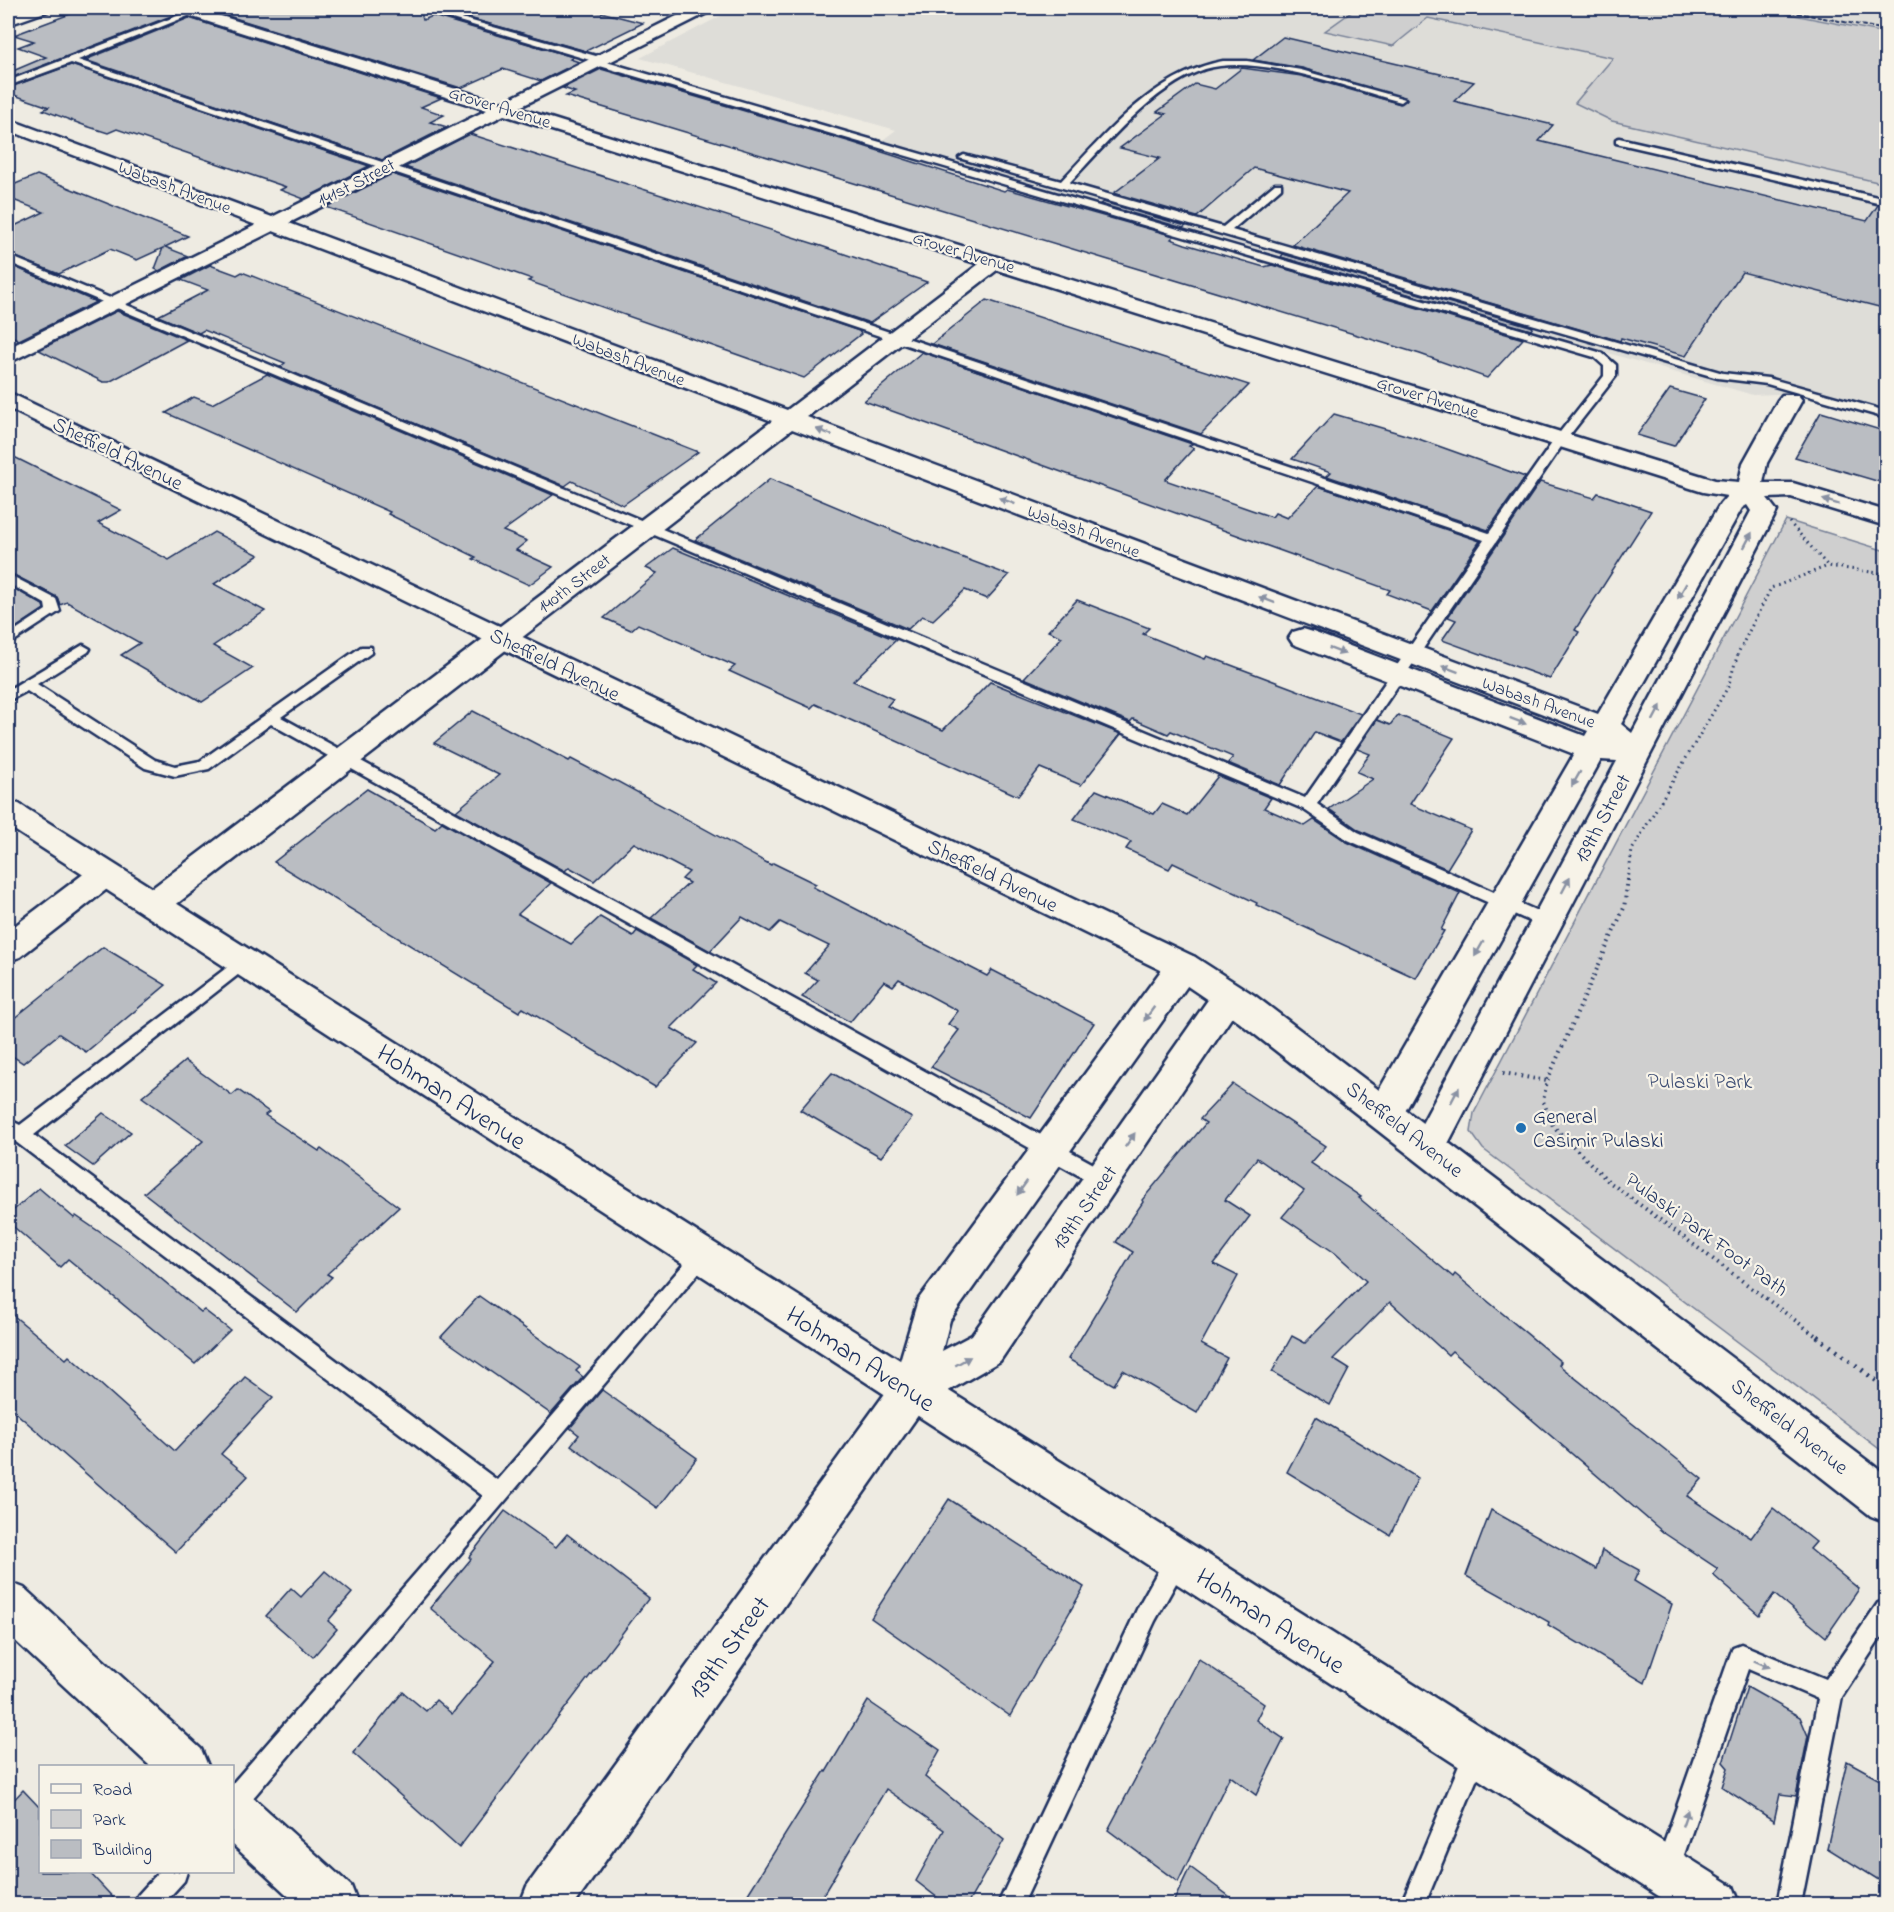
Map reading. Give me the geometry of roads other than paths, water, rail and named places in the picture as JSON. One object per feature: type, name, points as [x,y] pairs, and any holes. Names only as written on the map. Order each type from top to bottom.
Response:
[{"type":"street","points":[[8,20],[42,8]]},
{"type":"street","name":"Grover Avenue","points":[[192,9],[1712,487],[1749,491],[1793,490],[1887,519]]},
{"type":"street","name":"141st Street","points":[[8,356],[600,60],[692,9]]},
{"type":"street","name":"Wabash Avenue","points":[[8,124],[272,224],[780,427],[1139,575]]},
{"type":"street","name":"Wabash Avenue","points":[[8,141],[250,235],[1411,655],[1599,739]]},
{"type":"street","name":"140th Street","points":[[154,904],[995,262]]},
{"type":"street","name":"Sheffield Avenue","points":[[8,399],[1183,966],[1229,996],[1385,1113],[1887,1501]]},
{"type":"street","points":[[1749,491],[1755,463],[1790,400]]},
{"type":"street","name":"Grover Avenue","points":[[1749,491],[1798,511],[1887,539]]},
{"type":"street","name":"139th Street","points":[[1385,1113],[1732,504],[1749,491],[1764,511],[1428,1146]]},
{"type":"street","name":"Wabash Avenue","points":[[1284,631],[1396,674],[1637,751]]},
{"type":"street","name":"Hohman Avenue","points":[[8,812],[1715,1905]]},
{"type":"street","points":[[8,948],[105,874]]},
{"type":"street","name":"139th Street","points":[[545,1905],[912,1390],[932,1313],[1183,966]]},
{"type":"street","name":"139th Street","points":[[912,1390],[986,1348],[1229,996]]},
{"type":"street","points":[[8,1604],[182,1765]]},
{"type":"street","points":[[234,1813],[333,1905]]},
{"type":"lane","points":[[419,8],[1598,355],[1610,365],[1610,376],[1561,439],[1493,539],[1396,674],[1308,805]]},
{"type":"lane","points":[[8,84],[192,9]]},
{"type":"lane","points":[[71,60],[1493,539]]},
{"type":"lane","points":[[600,60],[1063,184],[1722,376],[1768,381],[1887,415]]},
{"type":"lane","points":[[1063,184],[1131,116],[1168,85],[1201,67],[1227,62],[1269,66],[1401,99]]},
{"type":"lane","points":[[1619,141],[1887,202]]},
{"type":"lane","points":[[1223,232],[1278,186]]},
{"type":"lane","points":[[8,259],[1308,805],[1353,836],[1547,922]]},
{"type":"lane","points":[[1790,400],[1887,426]]},
{"type":"lane","points":[[8,578],[51,602],[53,611],[8,641]]},
{"type":"lane","points":[[8,696],[83,648]]},
{"type":"lane","points":[[27,684],[150,764],[175,771],[204,765],[366,650]]},
{"type":"lane","points":[[271,718],[343,760],[1103,1179]]},
{"type":"lane","points":[[242,962],[14,1130],[498,1494]]},
{"type":"lane","points":[[234,1801],[703,1256]]},
{"type":"lane","points":[[1016,1902],[1147,1613],[1177,1559]]},
{"type":"lane","points":[[1789,1905],[1831,1693],[1887,1611]]},
{"type":"lane","points":[[1666,1873],[1741,1655],[1831,1693]]},
{"type":"lane","points":[[1413,1905],[1476,1751]]},
{"type":"lane","points":[[147,1905],[174,1873]]},
{"type":"railway","points":[[1772,8],[1886,30]]},
{"type":"place","name":"General Casimir Pulaski","points":[[1521,1128]]},
{"type":"park label","name":"Pulaski Park","points":[[1700,1081]]}]
